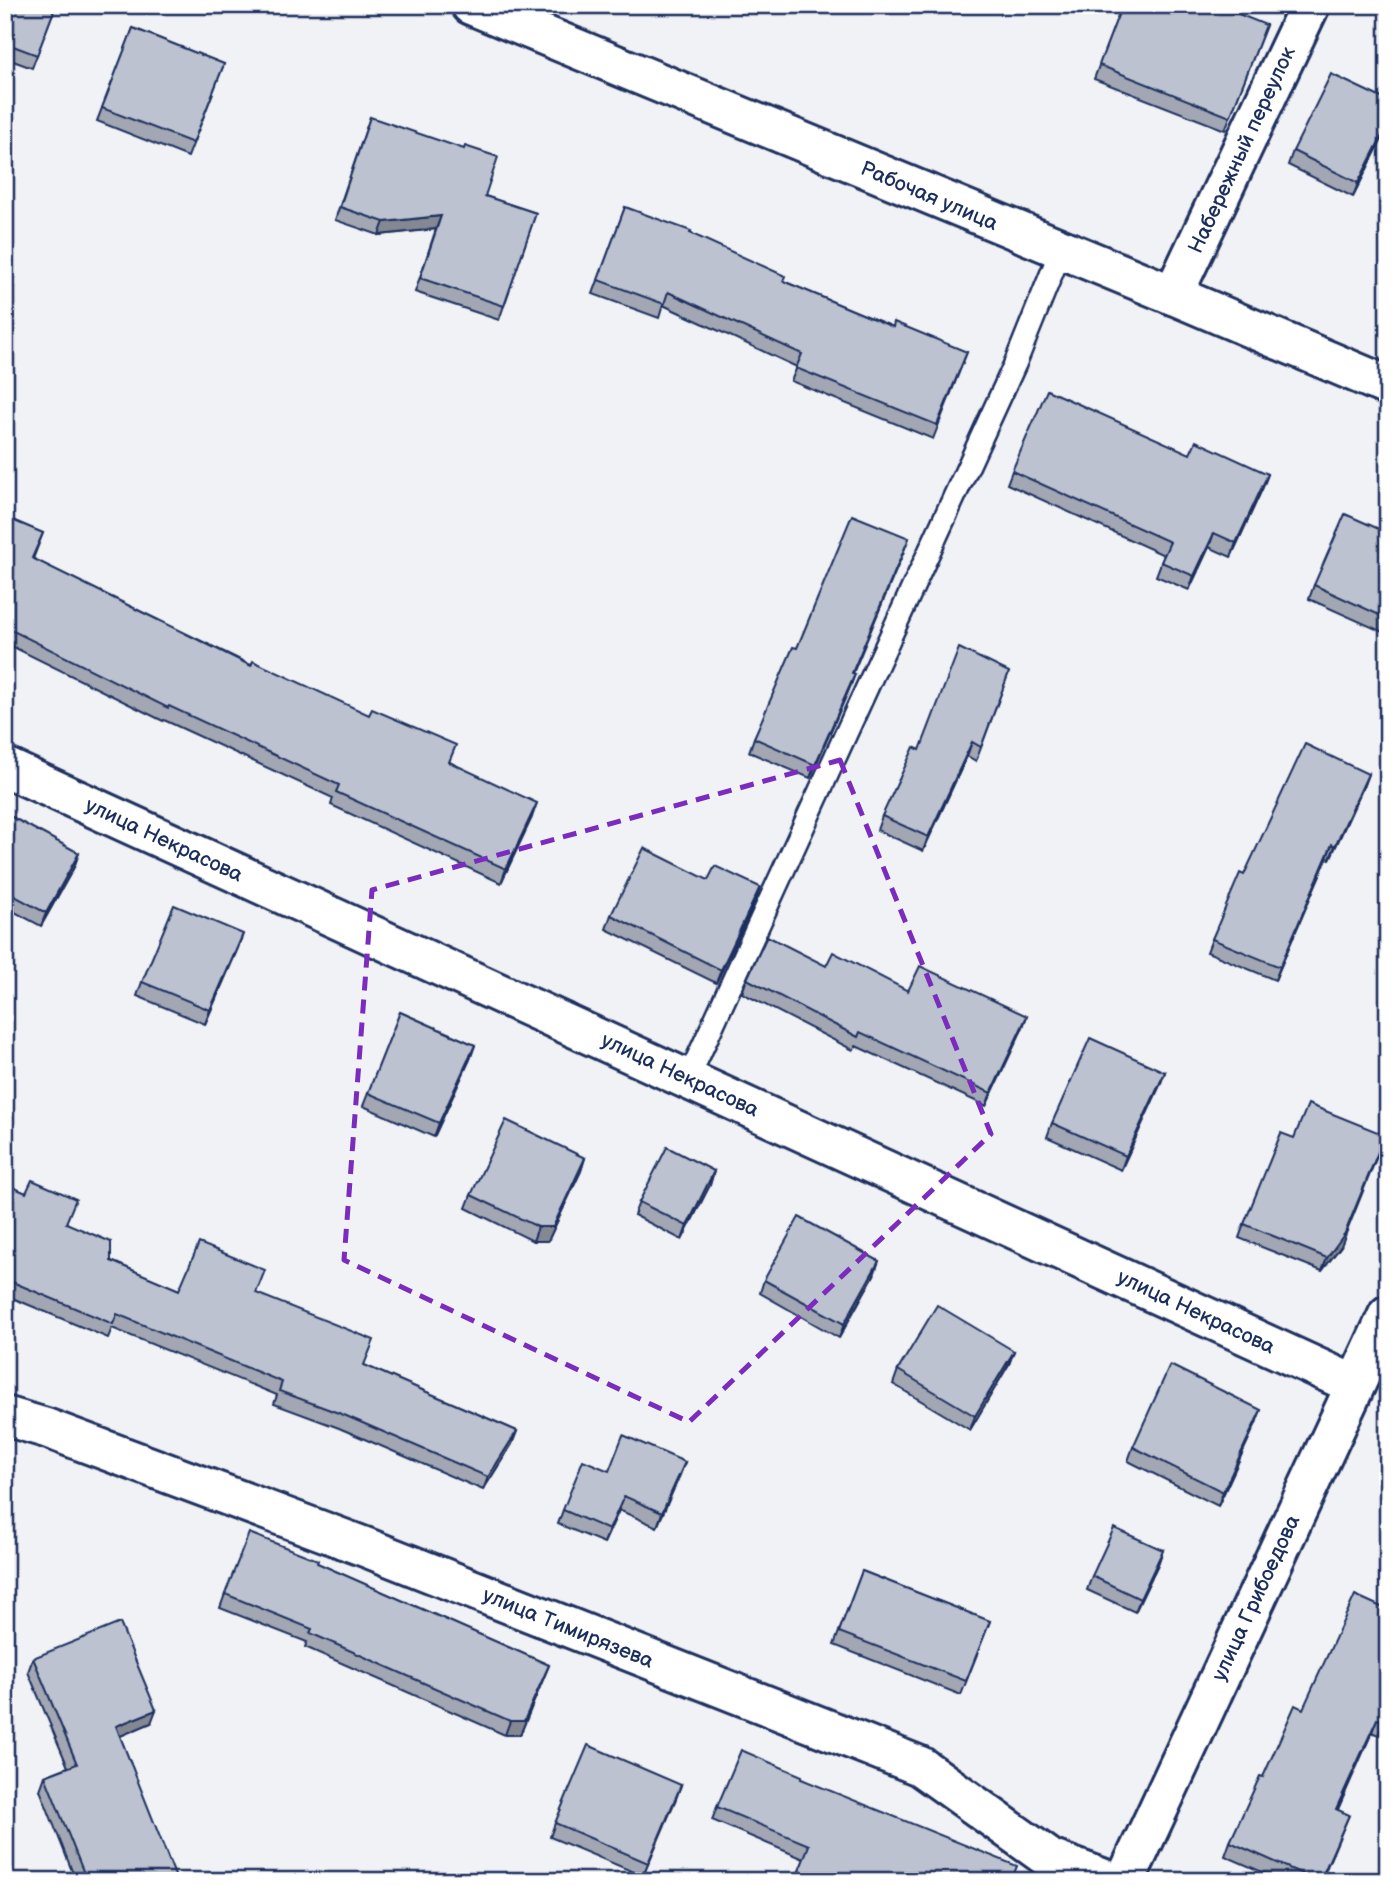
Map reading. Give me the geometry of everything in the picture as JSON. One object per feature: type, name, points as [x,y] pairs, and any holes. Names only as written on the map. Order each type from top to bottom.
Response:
[{"type":"street","name":"Рабочая улица","points":[[471,5],[1388,386]]},
{"type":"street","name":"Набережный переулок","points":[[1173,295],[1310,5]]},
{"type":"street","name":"улица Некрасова","points":[[5,767],[1355,1385]]},
{"type":"street","name":"улица Грибоедова","points":[[1125,1881],[1388,1315]]},
{"type":"street","name":"улица Тимирязева","points":[[5,1416],[365,1547],[920,1766],[1050,1860],[1110,1881]]},
{"type":"lane","points":[[688,1079],[1009,376],[1061,250]]},
{"type":"highlighted area","points":[[840,760],[991,1134],[689,1422],[344,1260],[372,890]]},
{"type":"building","points":[[5,5],[56,5],[37,55],[5,43]]},
{"type":"building","points":[[1122,5],[1216,5],[1266,25],[1230,117],[1099,65]]},
{"type":"building","points":[[133,28],[224,64],[193,143],[102,108]]},
{"type":"building","points":[[1331,74],[1388,101],[1388,124],[1358,183],[1293,151]]},
{"type":"building","points":[[370,117],[464,149],[465,146],[498,157],[485,196],[536,213],[504,306],[420,278],[441,216],[384,222],[340,207]]},
{"type":"building","points":[[625,207],[691,231],[690,233],[785,276],[783,281],[893,327],[894,322],[967,352],[937,425],[796,368],[802,354],[668,292],[664,304],[598,280]]},
{"type":"building","points":[[1047,390],[1190,454],[1196,441],[1268,474],[1236,543],[1214,533],[1194,576],[1161,562],[1170,542],[1012,471]]},
{"type":"building","points":[[1345,514],[1388,533],[1388,619],[1314,585]]},
{"type":"building","points":[[852,515],[909,538],[852,673],[855,674],[815,765],[754,738],[793,647],[797,648]]},
{"type":"building","points":[[5,517],[43,533],[32,558],[251,666],[253,661],[369,715],[372,709],[456,745],[449,762],[537,803],[506,869],[336,792],[339,785],[169,706],[168,708],[5,627]]},
{"type":"building","points":[[959,648],[1009,672],[981,747],[972,742],[928,837],[882,816],[914,747],[920,750]]},
{"type":"building","points":[[1305,744],[1368,774],[1335,846],[1332,844],[1280,967],[1212,939],[1240,873],[1244,875]]},
{"type":"building","points":[[10,816],[79,853],[46,913],[5,891],[5,824]]},
{"type":"building","points":[[644,848],[708,880],[715,866],[760,887],[721,970],[611,915]]},
{"type":"building","points":[[174,905],[243,934],[210,1010],[142,982]]},
{"type":"building","points":[[767,936],[826,966],[833,952],[908,991],[920,966],[1027,1016],[991,1093],[860,1032],[858,1037],[747,979]]},
{"type":"building","points":[[400,1012],[475,1045],[439,1123],[368,1093]]},
{"type":"building","points":[[1090,1038],[1165,1072],[1126,1156],[1052,1123]]},
{"type":"building","points":[[1308,1104],[1385,1135],[1345,1233],[1327,1258],[1244,1224],[1281,1133],[1294,1138]]},
{"type":"building","points":[[506,1120],[585,1158],[553,1227],[538,1227],[471,1195]]},
{"type":"building","points":[[667,1147],[714,1171],[687,1226],[639,1202]]},
{"type":"building","points":[[32,1180],[76,1199],[66,1223],[111,1242],[111,1261],[179,1290],[199,1243],[265,1270],[256,1293],[374,1340],[364,1365],[517,1431],[488,1477],[344,1415],[279,1391],[282,1382],[117,1314],[113,1324],[5,1279],[5,1184],[26,1193]]},
{"type":"building","points":[[799,1217],[879,1261],[844,1324],[764,1280]]},
{"type":"building","points":[[937,1305],[1014,1351],[975,1416],[898,1370]]},
{"type":"building","points":[[1170,1365],[1261,1410],[1223,1492],[1133,1447]]},
{"type":"building","points":[[623,1435],[685,1462],[662,1513],[624,1496],[609,1530],[563,1510],[583,1460],[609,1471]]},
{"type":"building","points":[[1114,1528],[1163,1550],[1140,1599],[1092,1576]]},
{"type":"building","points":[[249,1533],[318,1560],[317,1563],[549,1665],[524,1721],[510,1721],[310,1633],[312,1629],[225,1594]]},
{"type":"building","points":[[862,1571],[990,1621],[966,1681],[839,1632]]},
{"type":"building","points":[[1355,1595],[1388,1610],[1388,1710],[1383,1721],[1377,1719],[1336,1809],[1349,1815],[1318,1881],[1230,1842],[1295,1705],[1303,1709]]},
{"type":"building","points":[[120,1623],[156,1710],[116,1726],[176,1878],[168,1881],[87,1881],[45,1776],[77,1764],[33,1658]]},
{"type":"building","points":[[588,1745],[681,1785],[648,1863],[555,1823]]},
{"type":"building","points":[[741,1750],[802,1776],[801,1779],[1017,1866],[1011,1881],[815,1881],[798,1874],[809,1845],[717,1807]]}]
